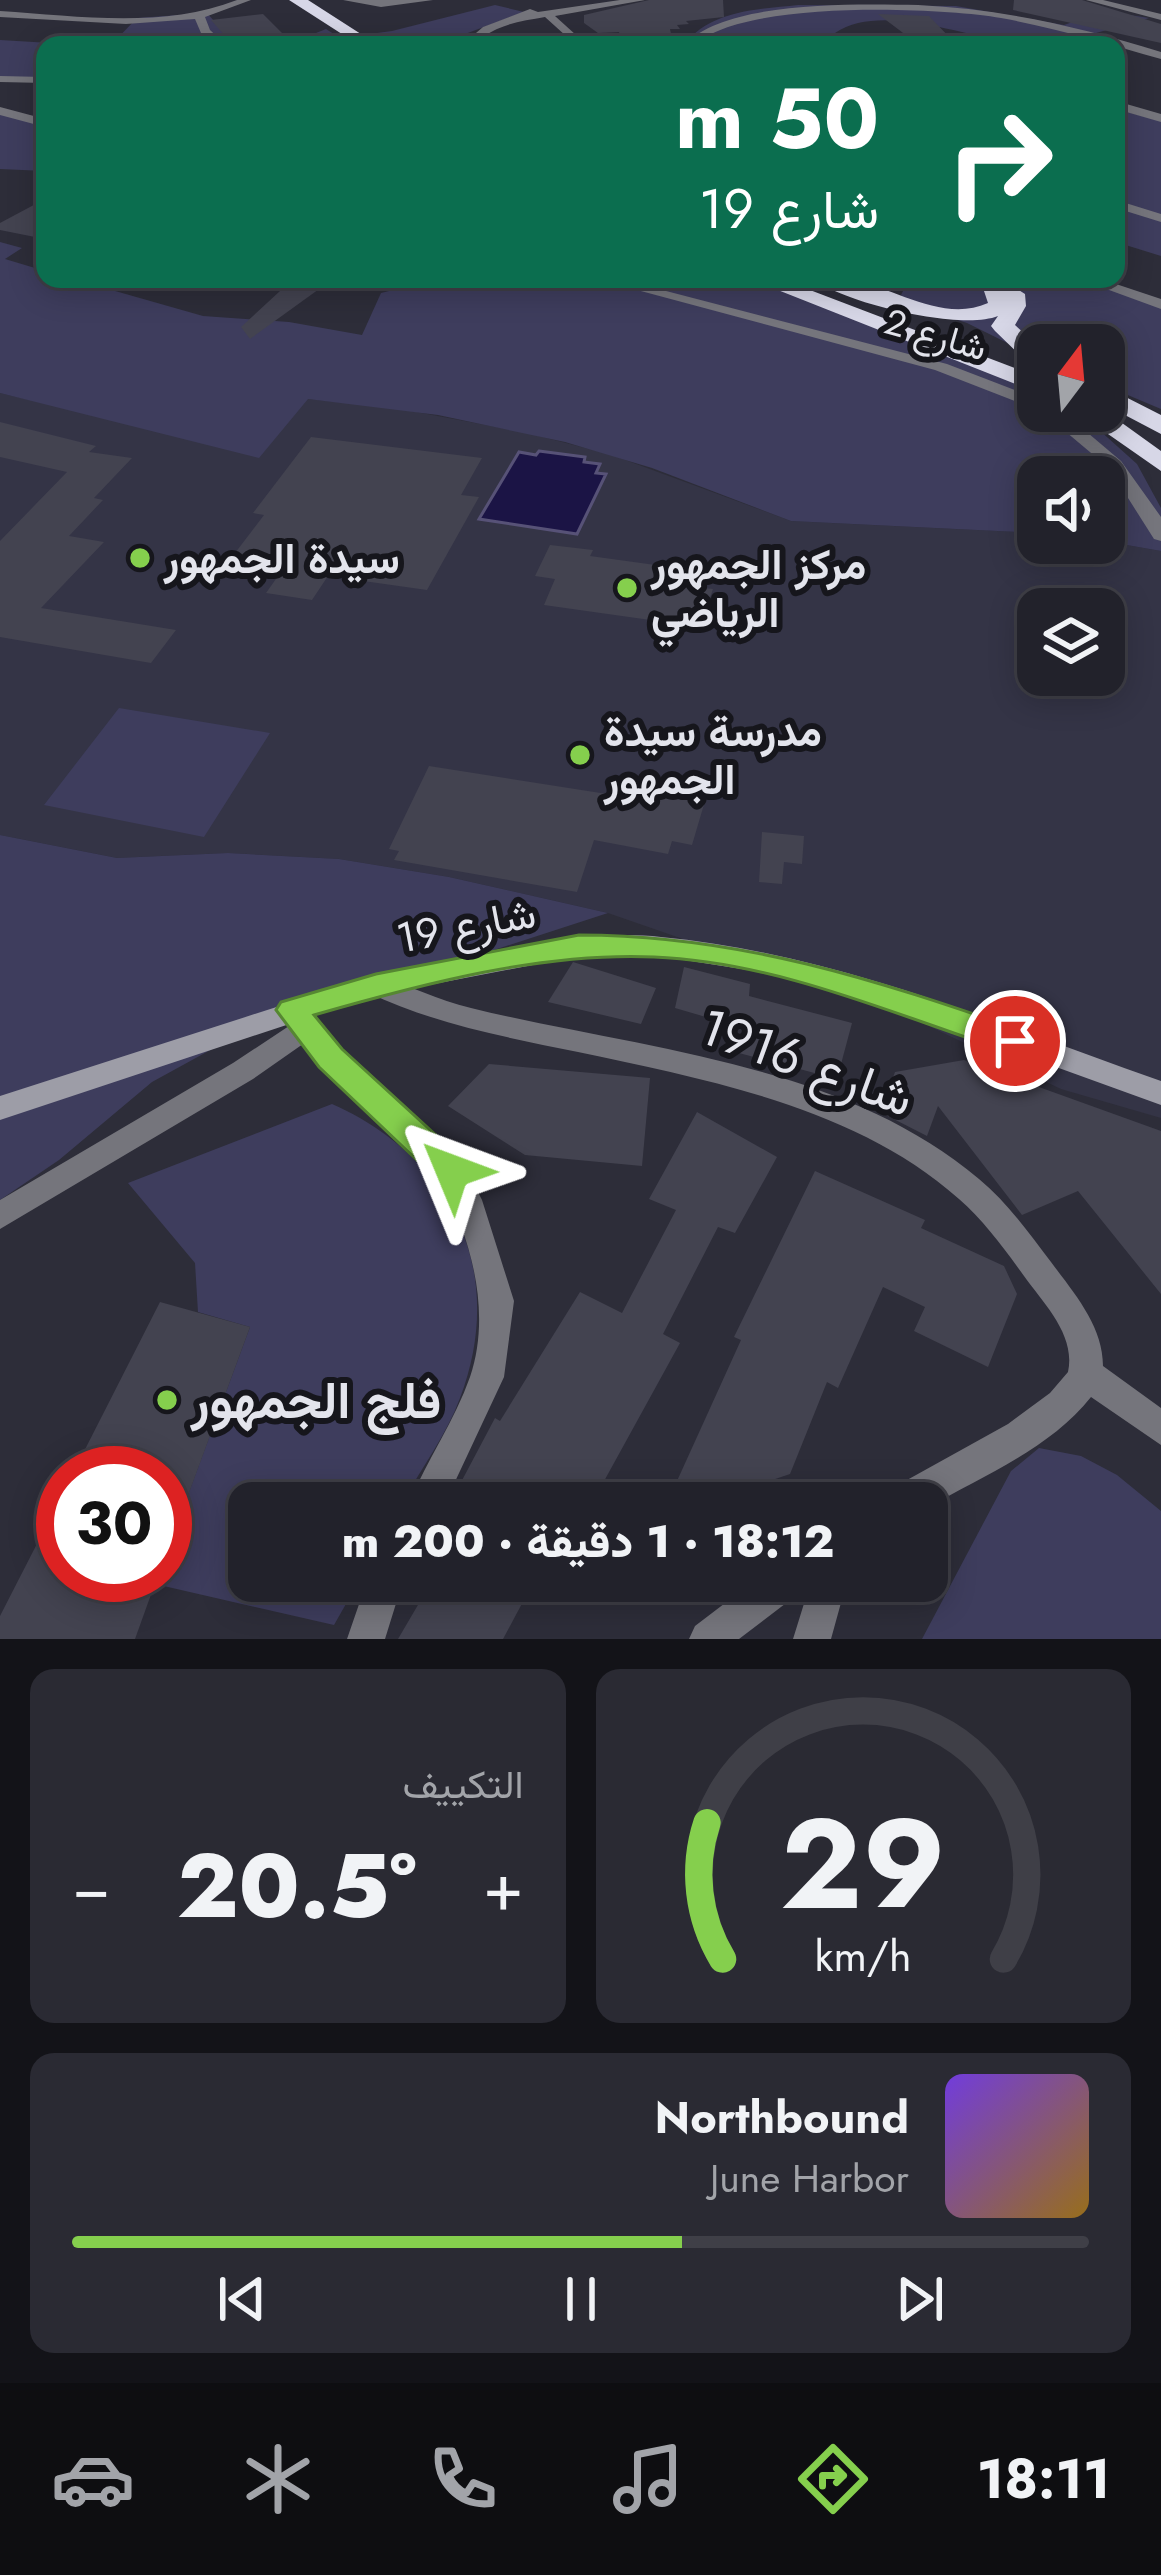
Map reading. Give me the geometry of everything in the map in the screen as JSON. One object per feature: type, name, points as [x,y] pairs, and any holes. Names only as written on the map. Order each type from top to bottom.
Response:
[{"type":"highway","points":[[291,6],[326,36]]},
{"type":"highway","points":[[291,6],[352,36]]},
{"type":"highway","points":[[784,288],[1017,378]]},
{"type":"highway","points":[[827,288],[1017,355]]},
{"type":"highway","points":[[854,288],[922,309],[977,316],[1000,306],[995,288]]},
{"type":"highway","points":[[1008,288],[1016,300],[1003,322],[1017,342]]},
{"type":"highway","points":[[1125,406],[1161,426]]},
{"type":"highway","points":[[1117,432],[1161,463]]},
{"type":"main road","name":"شارع 19","points":[[0,1108],[299,1019],[376,986],[579,946],[659,946],[768,963],[904,1001],[1161,1093]]},
{"type":"street","points":[[0,14],[132,18],[199,14],[246,0]]},
{"type":"street","points":[[348,0],[370,4],[428,0]]},
{"type":"street","points":[[478,36],[558,0]]},
{"type":"street","points":[[520,18],[640,0]]},
{"type":"street","points":[[782,10],[799,0]]},
{"type":"street","points":[[1091,0],[1161,17]]},
{"type":"street","points":[[693,36],[709,26],[782,10],[961,9],[1089,36]]},
{"type":"street","points":[[507,36],[568,10]]},
{"type":"street","points":[[199,14],[211,36]]},
{"type":"street","points":[[550,17],[572,36]]},
{"type":"street","points":[[1125,46],[1161,56]]},
{"type":"street","points":[[0,79],[36,80]]},
{"type":"street","points":[[1125,108],[1161,118]]},
{"type":"street","points":[[0,111],[36,121]]},
{"type":"street","points":[[1125,207],[1161,218]]},
{"type":"street","name":"شارع 2","points":[[635,288],[941,367],[1017,397]]},
{"type":"street","points":[[1113,288],[1161,304]]},
{"type":"street","points":[[1084,432],[1096,439],[1157,520]]},
{"type":"street","name":"شارع 1916","points":[[376,986],[447,1016],[706,1071],[846,1117],[902,1144],[956,1178],[1006,1226],[1073,1317],[1084,1345],[1086,1374]]},
{"type":"street","points":[[0,1216],[243,1071],[299,1019],[330,1058],[452,1171],[498,1301],[487,1377],[437,1482]]},
{"type":"street","points":[[937,1482],[1038,1422],[1076,1391],[1086,1374],[1161,1428]]},
{"type":"street","points":[[366,1639],[378,1602]]},
{"type":"street","points":[[708,1639],[757,1602]]},
{"type":"street","points":[[812,1639],[823,1602]]},
{"type":"shaded area","points":[[495,5],[524,12],[463,36],[355,36]]},
{"type":"shaded area","points":[[798,5],[956,6],[1064,25],[1104,11],[1149,18],[1086,36],[979,36],[878,20],[855,24],[834,36],[692,36],[712,22],[754,10]]},
{"type":"shaded area","points":[[207,13],[227,36],[120,36],[137,18]]},
{"type":"shaded area","points":[[326,29],[337,36],[308,36]]},
{"type":"shaded area","points":[[0,40],[36,42],[36,82],[0,80]]},
{"type":"shaded area","points":[[0,111],[36,122],[36,171],[0,169]]},
{"type":"shaded area","points":[[1125,111],[1161,121],[1161,256],[1125,245]]},
{"type":"shaded area","points":[[0,242],[22,248],[5,259],[36,268],[36,288],[105,288],[203,316],[289,322],[362,335],[381,293],[401,288],[790,288],[1017,379],[1017,432],[1101,432],[1137,464],[1161,508],[1161,551],[1125,545],[1125,456],[1017,456],[1017,532],[791,521],[652,468],[565,442],[438,415],[308,399],[259,458],[0,393]]},
{"type":"shaded area","points":[[904,288],[1105,288],[1161,306],[1161,409],[1125,394],[1125,324],[1017,324],[1017,348],[967,323],[905,303],[901,295]]},
{"type":"shaded area","name":"مدرسة سيدة الجمهور","points":[[0,393],[57,406],[308,399],[395,408],[609,454],[791,521],[1017,532],[1017,564],[1125,564],[1125,545],[1161,551],[1161,1118],[1061,1089],[912,1018],[608,913],[449,877],[339,859],[228,853],[117,858],[0,835]]},
{"type":"shaded area","points":[[539,451],[585,457],[584,462],[600,464],[596,473],[606,474],[577,534],[479,519],[519,452],[536,455]]},
{"type":"shaded area","points":[[119,708],[270,733],[204,837],[44,805]]},
{"type":"shaded area","points":[[0,835],[117,858],[228,853],[339,859],[449,877],[608,913],[245,1031],[152,1082],[59,1160],[0,1200]]},
{"type":"shaded area","points":[[332,1104],[374,1127],[438,1187],[459,1224],[472,1264],[477,1306],[473,1351],[460,1398],[415,1482],[228,1482],[228,1601],[192,1592],[192,1484],[250,1327],[198,1312],[195,1263],[128,1183]]},
{"type":"shaded area","points":[[1039,1448],[1081,1456],[1117,1475],[1161,1511],[1161,1639],[922,1639],[942,1602],[948,1602],[948,1590],[1011,1471]]},
{"type":"shaded area","points":[[234,1602],[347,1602],[334,1625]]},
{"type":"building","points":[[649,0],[723,0],[724,17],[686,21],[689,24],[677,25],[680,29],[670,29],[672,36],[620,36],[619,32],[598,33],[584,23],[584,15]]},
{"type":"building","points":[[1014,0],[1082,0],[1161,24],[1161,43],[1013,10]]},
{"type":"building","points":[[263,14],[283,34],[225,36],[211,20]]},
{"type":"building","points":[[878,14],[929,16],[948,36],[907,36]]},
{"type":"building","points":[[36,204],[36,237],[0,230],[0,223]]},
{"type":"building","points":[[283,288],[321,288],[250,339],[241,327]]},
{"type":"building","points":[[0,422],[96,446],[89,452],[132,458],[94,498],[103,500],[69,536],[104,542],[41,608],[176,630],[151,663],[0,637],[0,541],[67,472],[0,457]]},
{"type":"building","points":[[311,437],[482,458],[461,495],[479,497],[427,590],[328,576],[312,600],[266,593],[283,569],[229,561],[264,515],[253,513]]},
{"type":"building","name":"مركز الجمهور الرياضي","points":[[550,545],[593,550],[590,556],[699,571],[693,587],[713,589],[700,627],[544,605],[555,579],[535,576]]},
{"type":"building","points":[[429,766],[626,797],[629,788],[705,801],[692,845],[672,841],[668,854],[594,840],[577,892],[394,860],[399,851],[389,849]]},
{"type":"building","points":[[762,832],[804,836],[802,864],[784,862],[782,884],[759,882]]},
{"type":"building","points":[[573,962],[656,988],[641,1024],[548,1002]]},
{"type":"building","points":[[684,967],[750,984],[749,996],[852,1023],[837,1079],[739,1053],[747,1029],[675,1008]]},
{"type":"building","points":[[964,1060],[1161,1131],[1161,1294],[1078,1191],[1022,1215],[938,1106],[927,1136],[880,1112],[895,1072]]},
{"type":"building","points":[[489,1064],[650,1078],[642,1166],[525,1155],[448,1106]]},
{"type":"building","points":[[697,1112],[777,1157],[735,1233],[718,1227],[663,1334],[680,1343],[604,1482],[461,1482],[495,1418],[500,1421],[580,1292],[622,1313],[676,1210],[649,1199]]},
{"type":"building","points":[[815,1171],[925,1220],[921,1228],[1004,1266],[1017,1294],[988,1367],[914,1331],[925,1307],[883,1287],[838,1388],[827,1382],[790,1474],[766,1482],[677,1482],[741,1340],[734,1337]]},
{"type":"building","name":"فلج الجمهور","points":[[160,1302],[250,1327],[192,1485],[192,1446],[87,1446]]},
{"type":"building","points":[[36,1546],[36,1602],[148,1602],[135,1639],[0,1639],[0,1616]]},
{"type":"building","points":[[420,1602],[523,1602],[503,1639],[398,1639]]},
{"type":"place","name":"سيدة الجمهور","points":[[140,558]]},
{"type":"place","name":"مركز الجمهور الرياضي","points":[[627,588]]},
{"type":"place","name":"مدرسة سيدة الجمهور","points":[[580,755]]},
{"type":"place","name":"فلج الجمهور","points":[[167,1400]]},
{"type":"route","points":[[452,1171],[330,1058],[292,1010],[376,986],[579,946],[659,946],[768,963],[904,1001],[1015,1041]]}]
